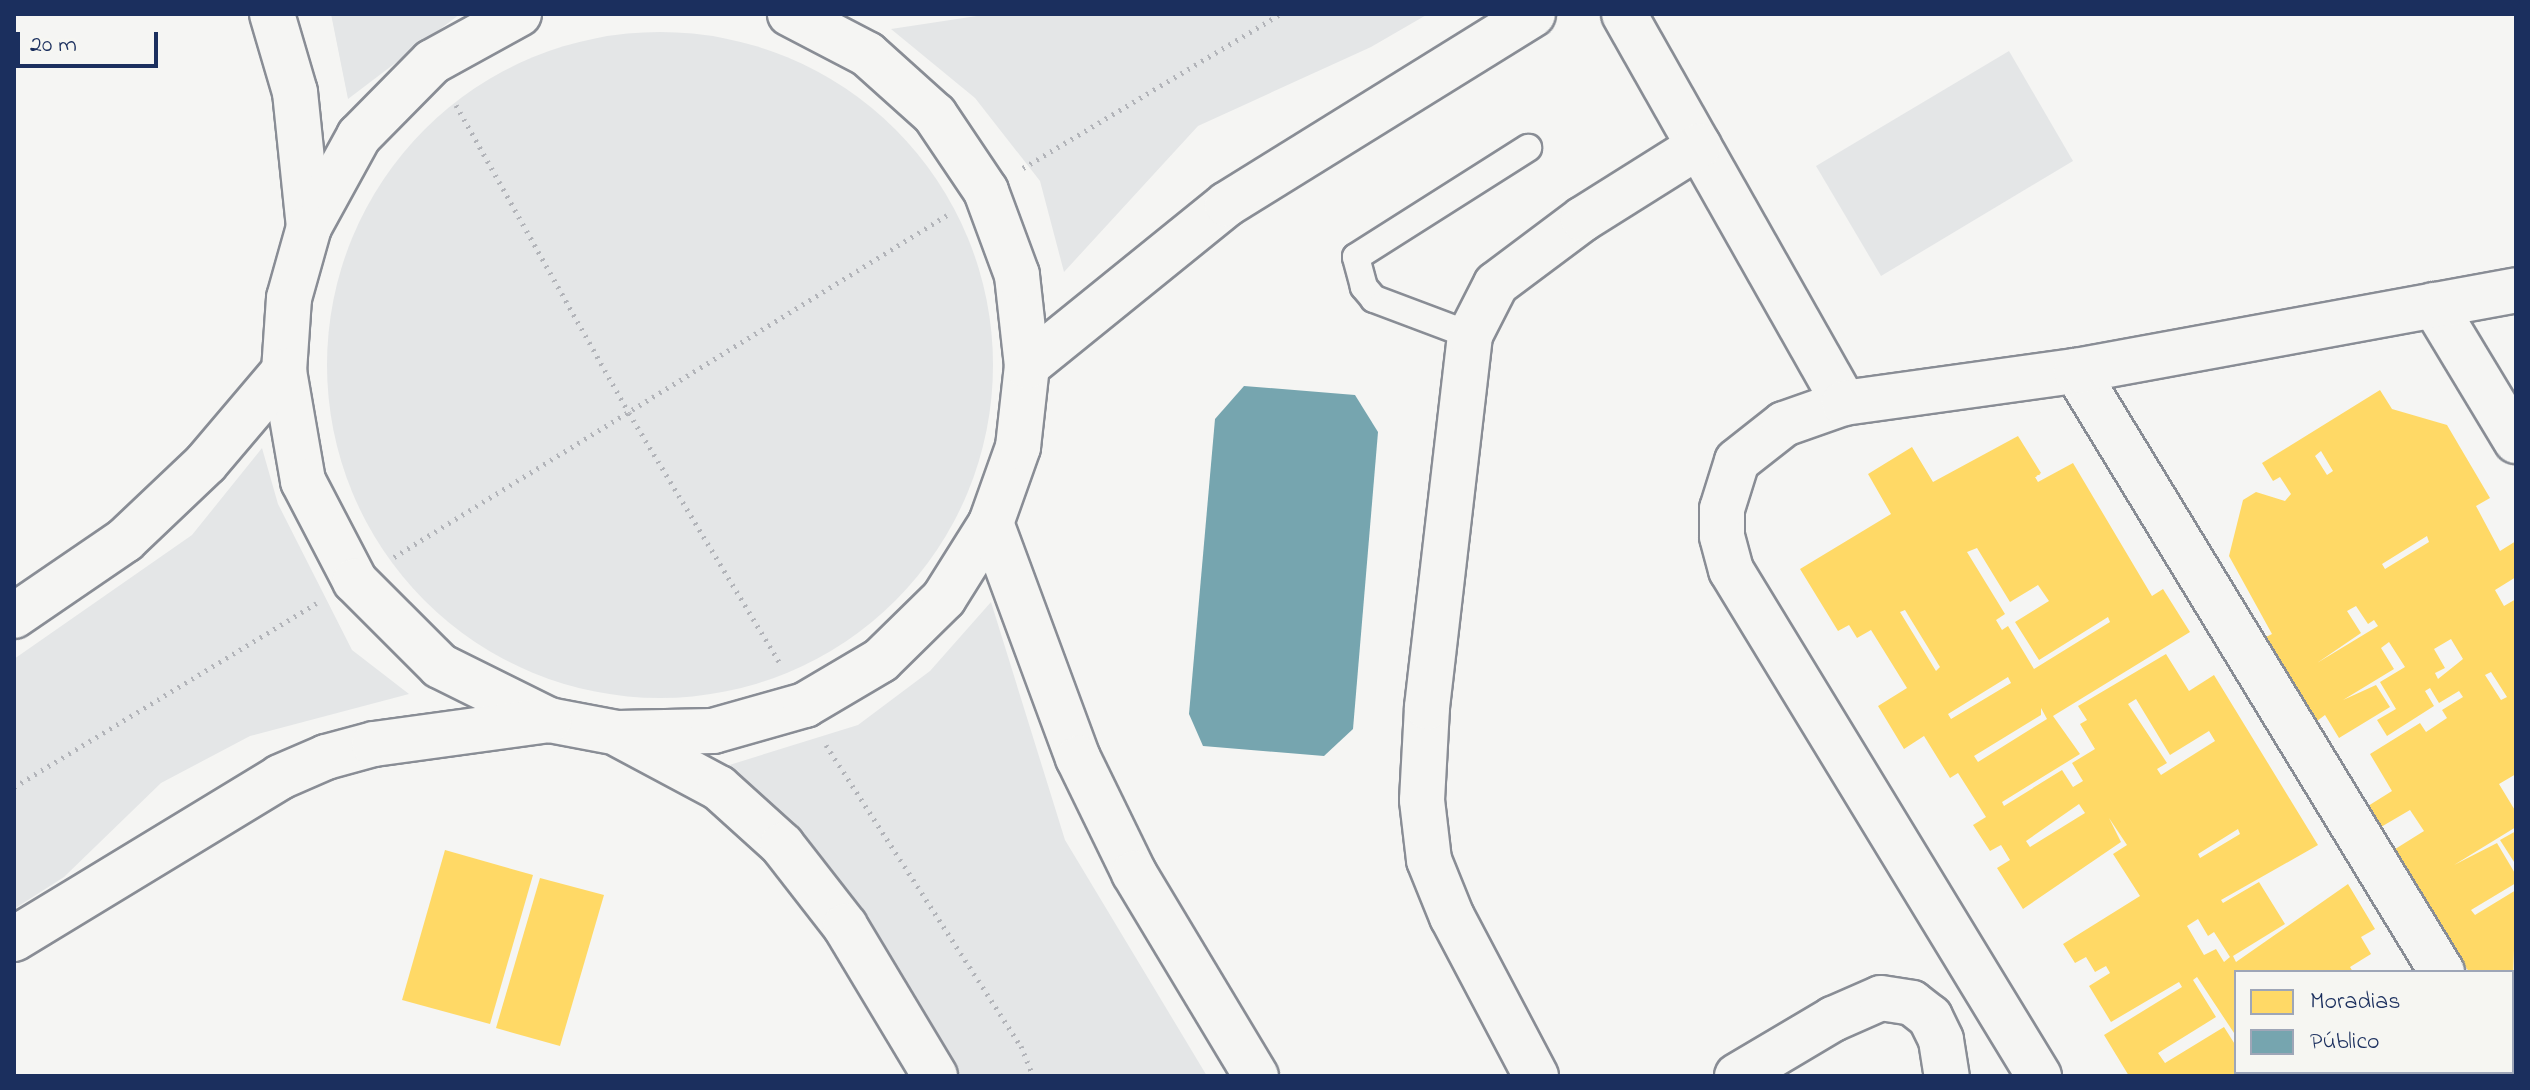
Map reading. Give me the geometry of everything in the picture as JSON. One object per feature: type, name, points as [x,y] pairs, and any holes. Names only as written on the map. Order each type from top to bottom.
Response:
[{"type":"main road","points":[[272,14],[295,92],[309,227]]},
{"type":"main road","points":[[519,14],[432,62],[359,136],[309,227],[289,298],[284,371],[303,481],[355,581],[440,666],[549,720],[618,733],[713,731],[805,705],[881,660],[944,598],[991,523],[1018,447],[1027,366],[1017,275],[986,191],[923,105],[867,54],[790,14]]},
{"type":"main road","points":[[1027,366],[1227,204],[1533,14]]},
{"type":"main road","points":[[1624,14],[1844,403]]},
{"type":"main road","points":[[1536,1076],[1452,917],[1429,860],[1422,800],[1427,707],[1470,335],[1496,284],[1583,219],[1699,146]]},
{"type":"main road","points":[[2039,1076],[1731,570],[1722,536],[1722,509],[1737,461],[1784,424],[1844,403],[2076,371],[2516,290]]},
{"type":"main road","points":[[2434,305],[2516,441]]},
{"type":"main road","points":[[14,616],[125,540],[206,463],[284,371]]},
{"type":"main road","points":[[2076,371],[2441,970]]},
{"type":"main road","points":[[991,523],[1085,773],[1134,873],[1256,1076]]},
{"type":"main road","points":[[14,939],[280,777],[326,757],[374,744],[549,720]]},
{"type":"main road","points":[[618,733],[719,788],[782,845],[845,926],[935,1076]]},
{"type":"main road","points":[[1737,1076],[1833,1019],[1881,998],[1912,1003],[1930,1017],[1941,1040],[1947,1076]]},
{"type":"lane","points":[[1470,335],[1374,299],[1364,287],[1356,257],[1528,148]]},
{"type":"path","points":[[14,787],[1280,14]]},
{"type":"path","points":[[432,62],[629,413],[805,705],[843,777],[1021,1046],[1033,1076]]},
{"type":"shaded area","points":[[331,14],[460,14],[348,99]]},
{"type":"shaded area","points":[[990,14],[1428,14],[1371,47],[1198,126],[1064,272],[1040,181],[975,98],[891,29]]},
{"type":"shaded area","points":[[660,32],[725,38],[787,57],[845,88],[895,130],[937,180],[968,238],[987,300],[993,365],[987,430],[968,492],[937,550],[895,600],[845,642],[787,673],[725,692],[660,698],[595,692],[533,673],[475,642],[425,600],[383,550],[352,492],[333,430],[327,365],[333,300],[352,238],[383,180],[425,130],[475,88],[533,57],[595,38]]},
{"type":"shaded area","points":[[2009,51],[2073,161],[1881,276],[1816,166]]},
{"type":"shaded area","points":[[262,448],[278,504],[352,650],[409,694],[250,736],[161,783],[64,877],[14,909],[14,659],[192,535]]},
{"type":"shaded area","points":[[991,602],[1065,840],[1207,1076],[954,1076],[808,839],[723,767],[858,725],[930,671]]},
{"type":"building: Moradias","points":[[2380,390],[2392,409],[2447,425],[2490,498],[2476,506],[2500,551],[2516,541],[2516,577],[2495,590],[2504,606],[2516,599],[2516,774],[2499,784],[2516,812],[2516,827],[2454,865],[2497,843],[2516,875],[2516,883],[2471,910],[2475,915],[2516,890],[2513,970],[2468,970],[2392,851],[2424,831],[2410,810],[2381,827],[2368,806],[2392,791],[2370,754],[2420,723],[2426,732],[2447,718],[2442,710],[2463,697],[2459,691],[2439,703],[2430,688],[2425,691],[2434,706],[2387,736],[2377,720],[2396,709],[2380,682],[2405,667],[2389,642],[2381,648],[2394,669],[2343,700],[2376,685],[2390,707],[2339,738],[2325,715],[2313,724],[2262,639],[2272,634],[2229,556],[2243,500],[2256,492],[2285,501],[2291,494],[2280,477],[2273,481],[2262,463]],"holes":[[[2321,451],[2333,471],[2327,475],[2315,456]],[[2427,536],[2429,542],[2385,569],[2382,564]],[[2356,606],[2368,624],[2374,620],[2378,626],[2317,663],[2361,633],[2347,611]],[[2451,639],[2463,659],[2438,679],[2435,673],[2445,668],[2434,649]],[[2491,672],[2507,697],[2501,700],[2485,675]]]},
{"type":"building: Moradias","points":[[2018,436],[2041,473],[2035,477],[2038,482],[2073,463],[2152,596],[2163,589],[2190,632],[2053,716],[2080,754],[2002,802],[2004,806],[2062,770],[2073,787],[2083,781],[2072,763],[2095,749],[2080,724],[2087,720],[2078,706],[2166,654],[2189,691],[2214,675],[2318,845],[2221,900],[2223,903],[2259,882],[2285,924],[2233,956],[2236,962],[2348,884],[2375,929],[2361,937],[2371,954],[2350,967],[2352,970],[2234,970],[2234,1033],[2197,977],[2193,980],[2216,1017],[2158,1053],[2165,1063],[2224,1027],[2234,1043],[2234,1074],[2270,1076],[2129,1076],[2104,1035],[2182,987],[2179,982],[2111,1022],[2089,986],[2110,973],[2106,966],[2095,972],[2086,957],[2075,963],[2063,944],[2140,896],[2113,854],[2127,845],[2109,818],[2121,842],[2023,909],[1997,868],[2010,860],[2001,845],[1990,851],[1973,825],[1986,817],[1958,773],[1950,778],[1924,736],[1904,749],[1878,706],[1907,688],[1871,630],[1857,638],[1849,625],[1838,631],[1800,569],[1891,514],[1868,474],[1912,447],[1933,482]],"holes":[[[1977,548],[2010,602],[2038,585],[2049,601],[2015,622],[2039,660],[2108,617],[2110,622],[2034,669],[2008,626],[2002,630],[1996,620],[2005,614],[1967,552]],[[1905,610],[1940,667],[1936,671],[1900,612]],[[2008,677],[2011,683],[1951,719],[1948,714]],[[2136,699],[2170,755],[2209,731],[2215,741],[2161,775],[2157,769],[2167,763],[2128,704]],[[2041,708],[2047,719],[1978,762],[1974,756],[2041,715]],[[2079,804],[2085,813],[2030,847],[2026,841]],[[2238,829],[2240,834],[2200,858],[2198,854]],[[2198,919],[2208,936],[2214,932],[2230,957],[2224,962],[2216,949],[2204,955],[2187,926]]]},
{"type":"building: Moradias","points":[[2516,831],[2516,865],[2500,840]]},
{"type":"building: Moradias","points":[[445,850],[533,875],[490,1024],[402,1000]]},
{"type":"building: Moradias","points":[[540,878],[604,895],[560,1046],[496,1028]]},
{"type":"building: Moradias","points":[[2294,1074],[2445,1076],[2295,1076]]},
{"type":"building: Público","points":[[1244,386],[1355,395],[1378,432],[1353,729],[1324,756],[1203,746],[1189,714],[1215,419]]}]
